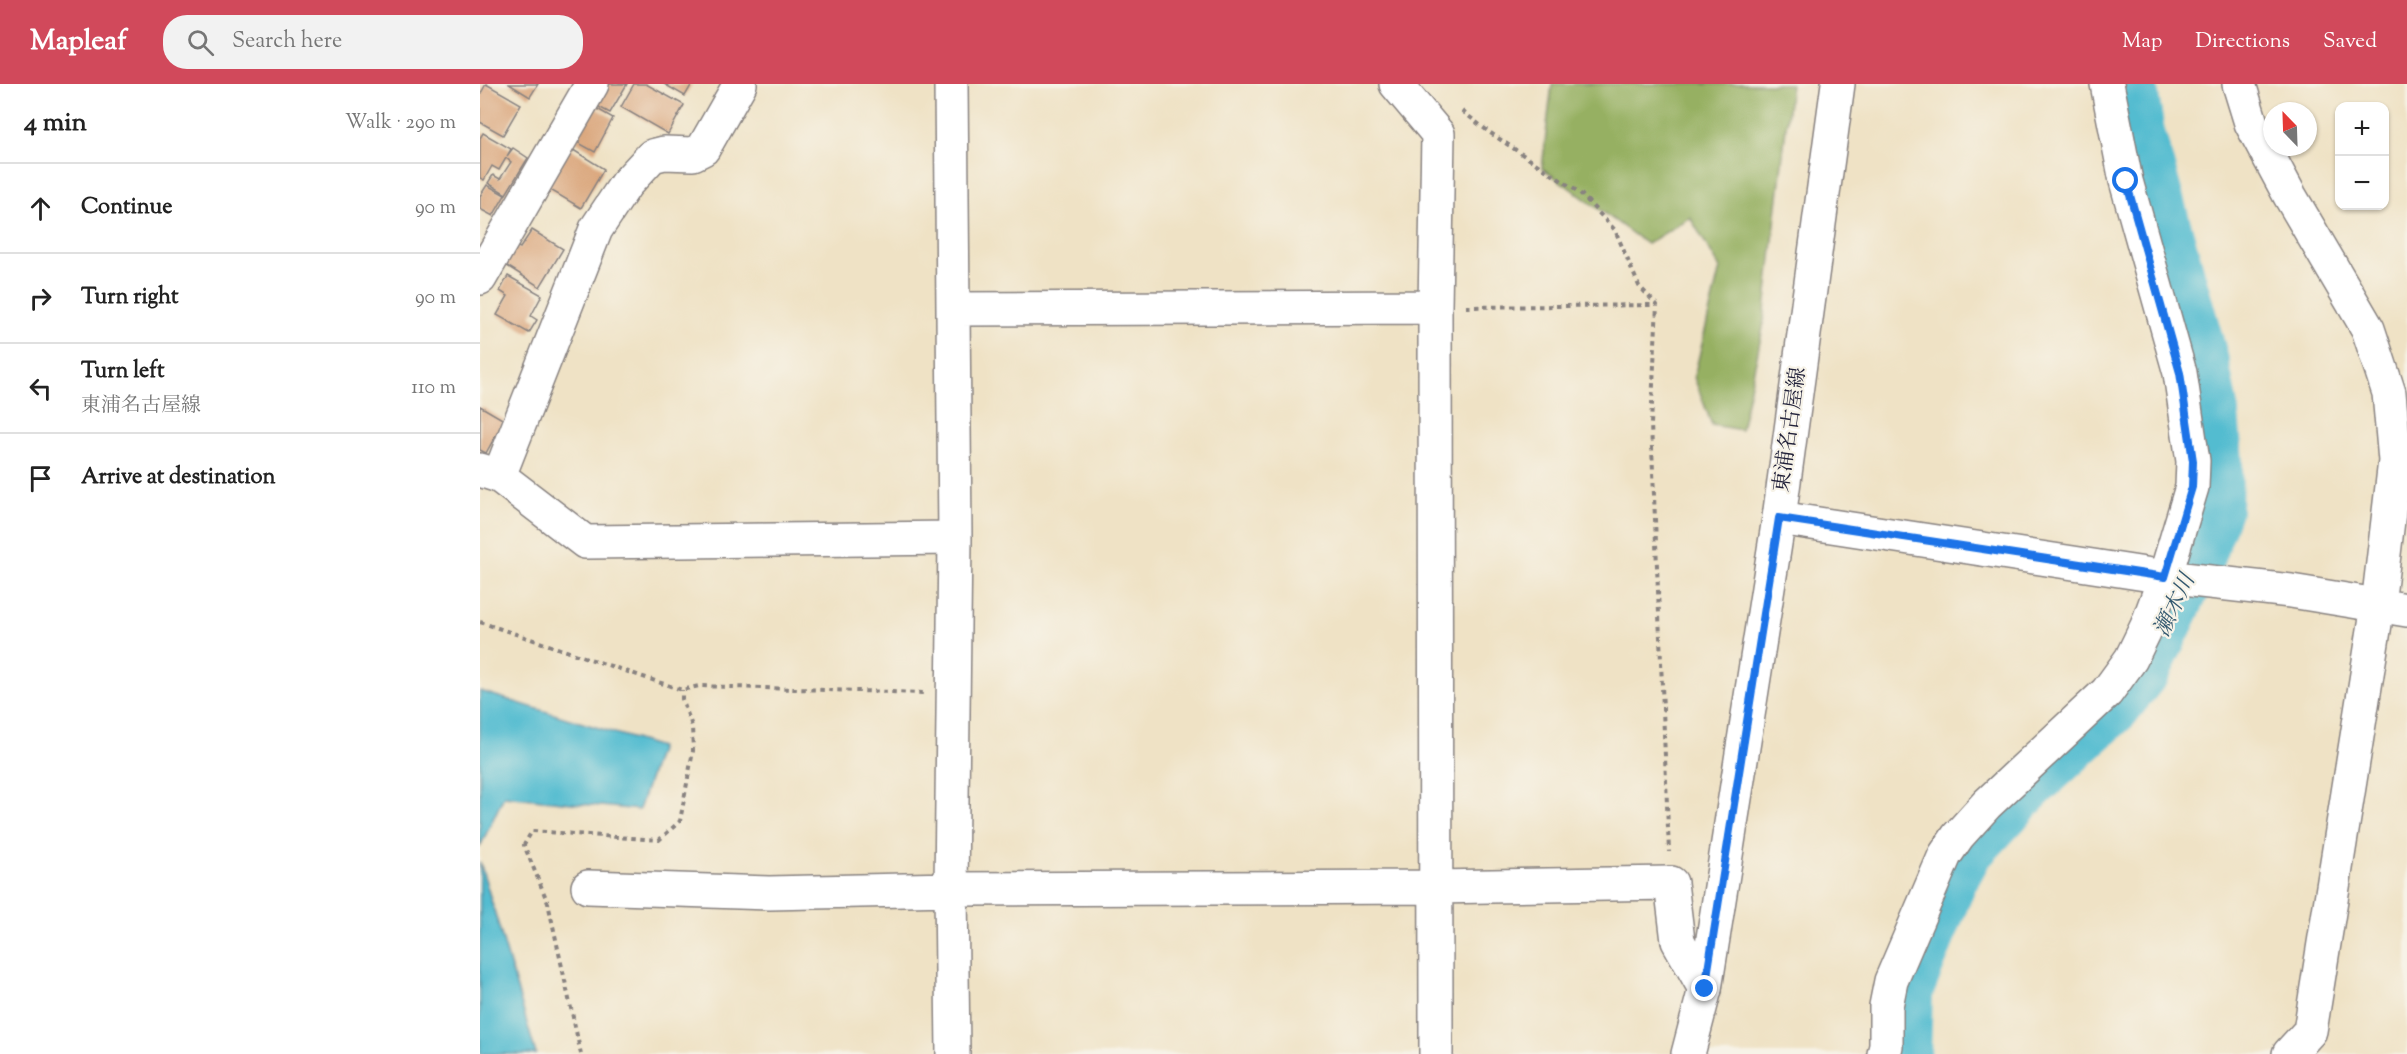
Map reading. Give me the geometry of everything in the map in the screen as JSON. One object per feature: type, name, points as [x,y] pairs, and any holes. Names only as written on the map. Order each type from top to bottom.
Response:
[{"type":"street","points":[[483,266],[591,84]]},
{"type":"street","points":[[740,84],[703,149],[693,154],[664,153],[652,156],[626,184],[596,229],[490,473],[585,542],[955,538]]},
{"type":"street","points":[[951,84],[955,538],[951,889],[953,1054]]},
{"type":"street","points":[[1396,84],[1438,134],[1435,307],[1436,1054]]},
{"type":"street","name":"東浦名古屋線","points":[[1688,1054],[1705,989],[1779,518],[1838,84]]},
{"type":"street","points":[[1884,1054],[1886,1006],[1891,981],[1945,855],[1987,804],[2108,692],[2131,659],[2172,577],[2192,487],[2193,461],[2180,373],[2126,181],[2107,84]]},
{"type":"street","points":[[2239,84],[2251,123],[2290,196],[2368,329],[2389,393],[2395,461],[2393,607],[2310,1031],[2289,1054]]},
{"type":"street","points":[[954,309],[1435,307]]},
{"type":"street","points":[[1779,518],[2172,577],[2291,591],[2393,607]]},
{"type":"street","points":[[588,887],[769,893],[951,889],[1436,887],[1671,883],[1678,941],[1705,989]]},
{"type":"street","name":"東浦名古屋線","points":[[1705,989],[1705,1054]]},
{"type":"path","points":[[1454,103],[1489,132],[1580,193],[1615,230],[1639,286],[1657,306],[1651,424],[1671,883]]},
{"type":"path","points":[[1435,307],[1657,306]]},
{"type":"path","points":[[480,622],[682,690],[699,686],[954,694]]},
{"type":"green space","points":[[1552,84],[1791,84],[1763,328],[1741,430],[1712,425],[1694,377],[1720,268],[1690,217],[1647,244],[1542,168]]},
{"type":"water","points":[[480,691],[660,747],[639,810],[504,796],[480,847]]},
{"type":"water","points":[[480,862],[536,1054],[480,1054]]},
{"type":"building","points":[[486,84],[521,104],[503,135],[480,122],[480,95]]},
{"type":"building","points":[[509,84],[538,84],[530,97]]},
{"type":"building","points":[[607,84],[627,84],[610,113],[595,105]]},
{"type":"building","points":[[634,84],[646,84],[684,105],[668,134],[621,107]]},
{"type":"building","points":[[664,84],[692,84],[685,96]]},
{"type":"building","points":[[594,107],[613,118],[595,152],[575,141]]},
{"type":"building","points":[[483,133],[511,149],[507,156],[513,148],[528,158],[506,194],[488,183],[493,175],[500,179],[511,162],[506,158],[499,170],[492,166],[484,180],[480,178],[480,138]]},
{"type":"building","points":[[570,148],[604,169],[581,208],[547,188]]},
{"type":"building","points":[[487,185],[505,195],[493,216],[480,209],[480,196]]},
{"type":"building","points":[[532,230],[563,249],[540,287],[501,262],[512,244],[520,248]]},
{"type":"building","points":[[508,276],[542,295],[531,316],[537,320],[529,333],[497,315],[508,296],[500,291]]},
{"type":"building","points":[[480,406],[504,420],[486,453],[480,450]]},
{"type":"waterway","name":"瀬木川","points":[[1905,1054],[1907,992],[1951,881],[1967,852],[2029,786],[2115,707],[2146,668],[2199,556],[2216,509],[2217,463],[2213,413],[2202,357],[2139,133],[2131,84]]},
{"type":"route","points":[[1705,989],[1779,518],[2165,577],[2192,487],[2193,461],[2180,373],[2126,181]]}]
